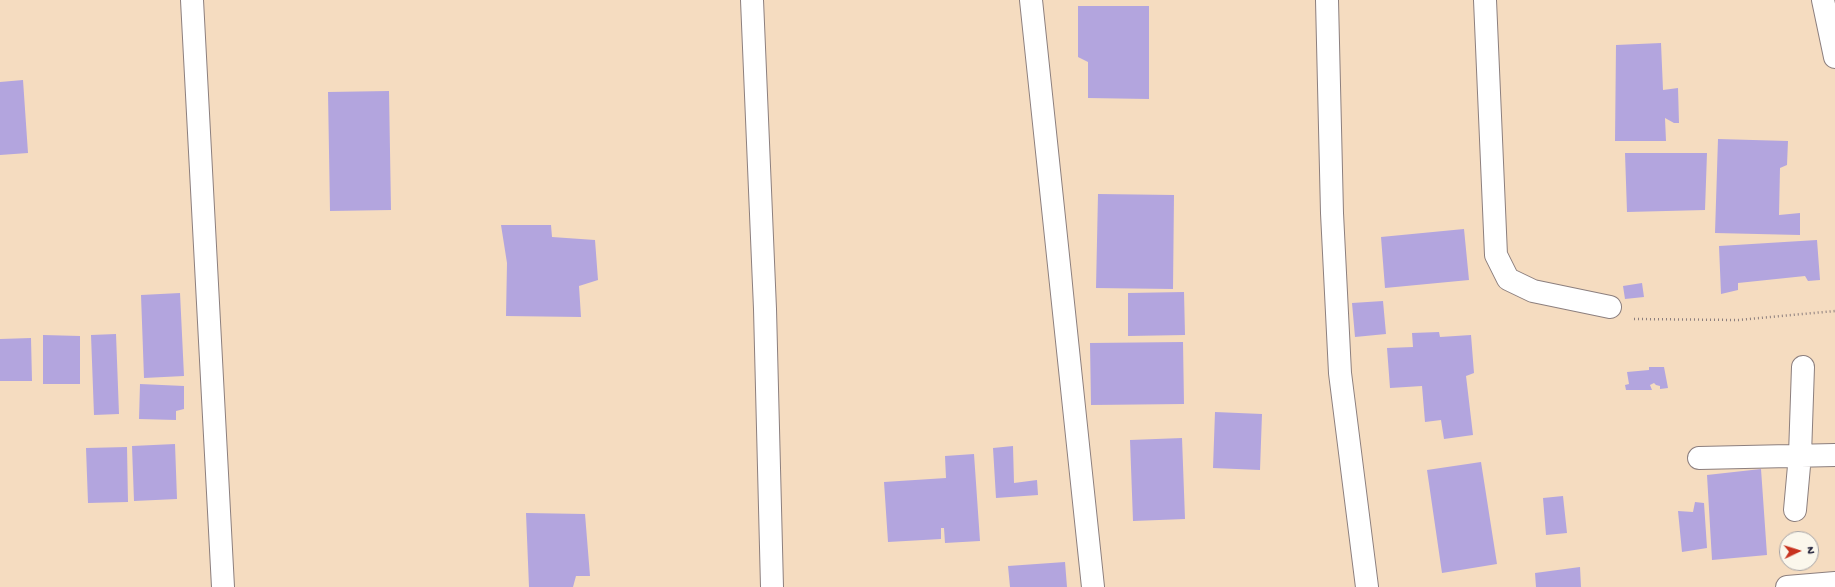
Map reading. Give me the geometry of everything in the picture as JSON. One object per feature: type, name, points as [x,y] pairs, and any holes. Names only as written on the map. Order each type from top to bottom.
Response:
[{"type":"street","points":[[192,0],[222,587]]},
{"type":"street","points":[[752,0],[765,309],[772,587]]},
{"type":"street","points":[[1031,0],[1093,587]]},
{"type":"street","points":[[1327,0],[1332,213],[1340,373],[1367,587]]},
{"type":"street","points":[[1484,0],[1496,255],[1508,279],[1533,291],[1610,307]]},
{"type":"street","points":[[1823,0],[1835,57]]},
{"type":"street","points":[[1795,510],[1800,455],[1803,367]]},
{"type":"street","points":[[1699,458],[1835,455]]},
{"type":"street","points":[[1787,587],[1835,583]]},
{"type":"path","points":[[1610,307],[1632,319],[1670,320],[1738,320],[1835,311]]},
{"type":"building","points":[[1078,6],[1149,6],[1149,99],[1088,98],[1088,62],[1078,57]]},
{"type":"building","points":[[1661,43],[1663,90],[1678,88],[1679,123],[1674,123],[1665,118],[1666,141],[1615,141],[1616,45]]},
{"type":"building","points":[[23,80],[28,153],[0,155],[0,82]]},
{"type":"building","points":[[389,91],[391,210],[330,211],[328,92]]},
{"type":"building","points":[[1718,139],[1788,141],[1787,165],[1780,168],[1779,215],[1800,213],[1800,235],[1715,233]]},
{"type":"building","points":[[1625,153],[1707,153],[1705,210],[1627,212]]},
{"type":"building","points":[[1098,194],[1174,195],[1173,289],[1096,288]]},
{"type":"building","points":[[501,225],[551,225],[552,237],[595,240],[598,280],[579,286],[581,317],[506,316],[507,263]]},
{"type":"building","points":[[1464,229],[1469,280],[1385,288],[1381,237]]},
{"type":"building","points":[[1817,240],[1820,280],[1808,281],[1805,276],[1738,283],[1738,290],[1721,294],[1719,246]]},
{"type":"building","points":[[1642,283],[1644,297],[1625,299],[1623,286]]},
{"type":"building","points":[[1184,292],[1185,335],[1128,336],[1128,293]]},
{"type":"building","points":[[180,293],[184,376],[144,378],[141,295]]},
{"type":"building","points":[[1383,301],[1386,334],[1355,337],[1352,303]]},
{"type":"building","points":[[1439,332],[1440,337],[1471,335],[1474,373],[1466,376],[1473,435],[1444,439],[1441,420],[1425,422],[1422,386],[1390,388],[1387,348],[1413,347],[1412,333]]},
{"type":"building","points":[[116,334],[119,414],[94,415],[91,335]]},
{"type":"building","points":[[43,335],[80,336],[80,384],[43,384]]},
{"type":"building","points":[[31,338],[32,381],[0,381],[0,339]]},
{"type":"building","points":[[1183,342],[1184,404],[1091,405],[1090,343]]},
{"type":"building","points":[[1649,367],[1664,367],[1668,388],[1660,389],[1660,386],[1654,383],[1650,385],[1652,390],[1626,390],[1625,385],[1629,384],[1627,372],[1649,370]]},
{"type":"building","points":[[140,384],[184,386],[184,409],[176,411],[176,420],[139,419]]},
{"type":"building","points":[[1215,412],[1262,414],[1260,470],[1213,468]]},
{"type":"building","points":[[1182,438],[1185,519],[1133,521],[1130,440]]},
{"type":"building","points":[[175,444],[177,499],[134,501],[132,446]]},
{"type":"building","points":[[1013,446],[1014,483],[1037,480],[1038,495],[996,498],[993,448]]},
{"type":"building","points":[[127,447],[128,502],[88,503],[86,448]]},
{"type":"building","points":[[974,454],[980,541],[945,543],[944,528],[941,528],[941,539],[888,542],[884,482],[946,478],[945,456]]},
{"type":"building","points":[[1481,462],[1497,564],[1442,573],[1427,470]]},
{"type":"building","points":[[1761,469],[1767,555],[1712,560],[1707,475]]},
{"type":"building","points":[[1563,496],[1567,533],[1546,535],[1543,498]]},
{"type":"building","points":[[1695,502],[1704,503],[1707,548],[1682,552],[1678,511],[1693,512]]},
{"type":"building","points":[[526,513],[585,514],[590,576],[576,576],[573,587],[529,587]]},
{"type":"building","points":[[1065,562],[1067,587],[1010,587],[1008,566]]},
{"type":"building","points":[[1580,567],[1581,587],[1536,587],[1535,573]]}]
